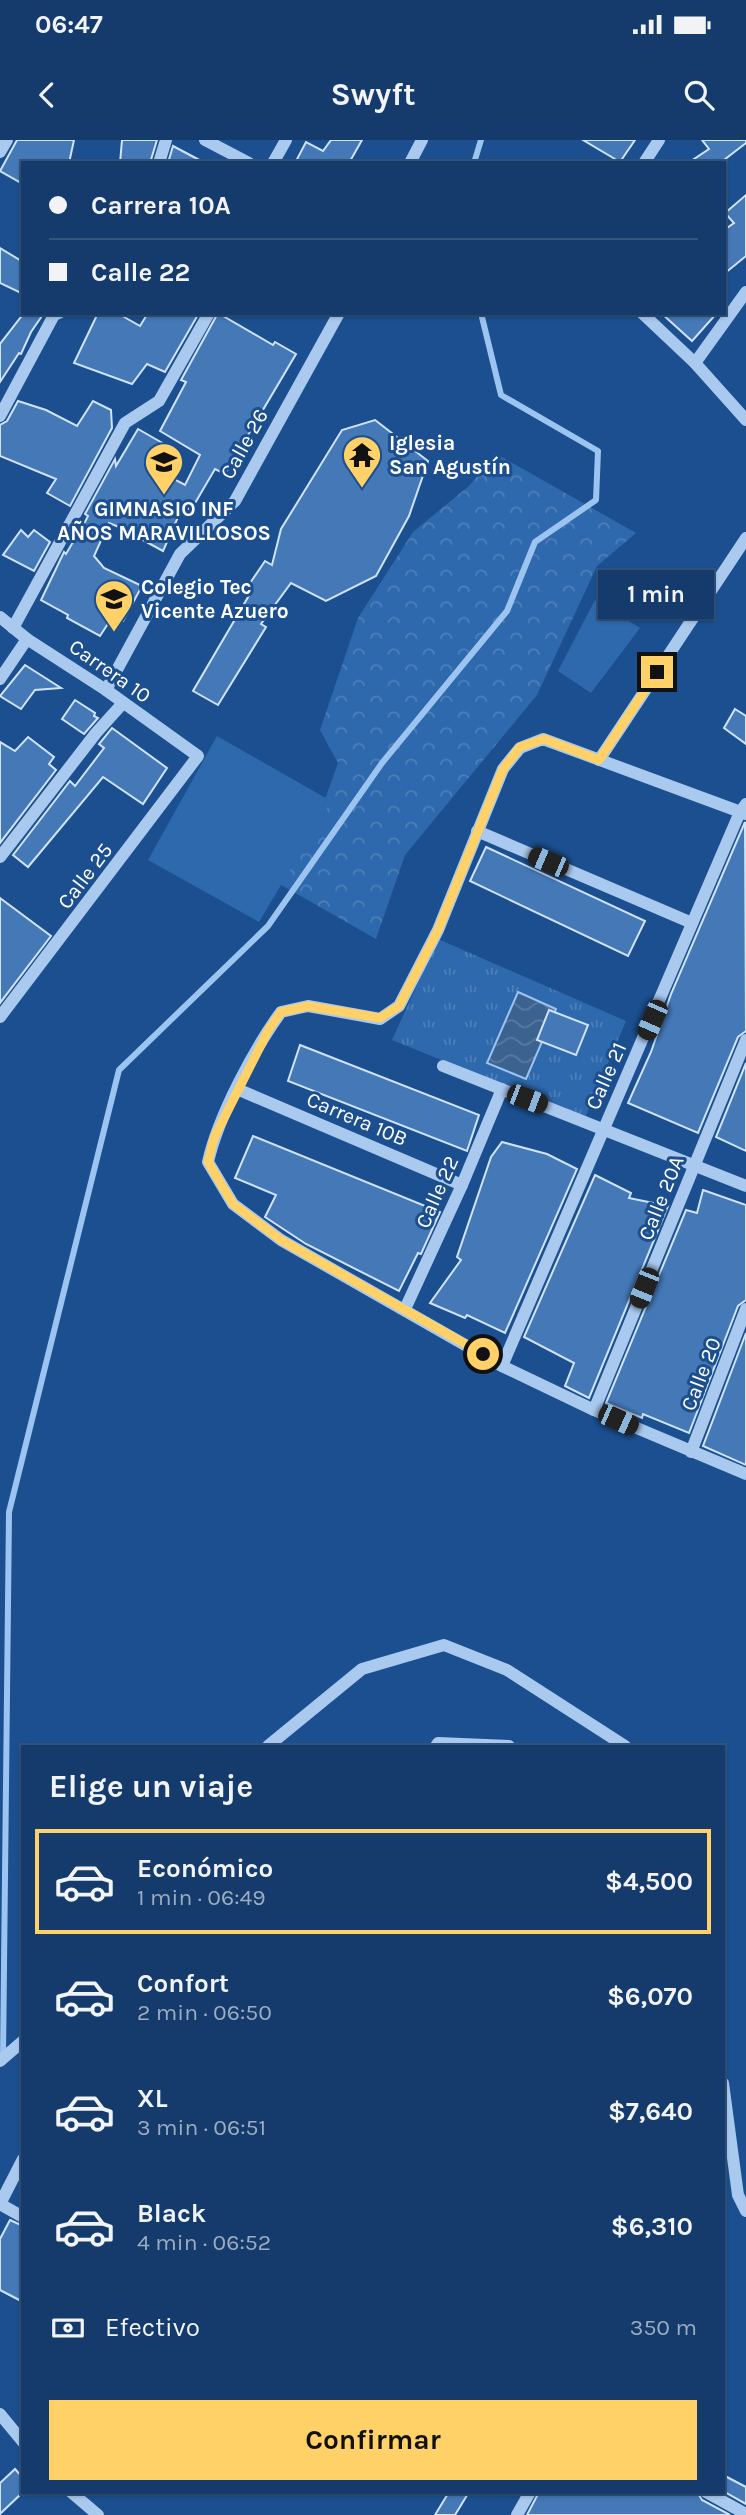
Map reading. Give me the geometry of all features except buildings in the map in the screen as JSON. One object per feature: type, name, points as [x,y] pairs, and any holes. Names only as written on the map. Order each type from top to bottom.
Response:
[{"type":"street","points":[[0,152],[7,140]]},
{"type":"street","points":[[160,161],[166,140]]},
{"type":"street","points":[[205,140],[245,161]]},
{"type":"street","points":[[274,161],[286,140]]},
{"type":"street","points":[[411,161],[422,140]]},
{"type":"street","points":[[644,161],[659,140]]},
{"type":"street","points":[[695,363],[746,292]]},
{"type":"street","points":[[0,416],[54,315]]},
{"type":"street","points":[[13,628],[125,423],[159,401],[208,315]]},
{"type":"street","name":"Calle 26","points":[[106,690],[180,554],[235,501],[338,315]]},
{"type":"street","points":[[644,315],[695,363],[746,420]]},
{"type":"street","points":[[599,760],[746,538]]},
{"type":"street","name":"Carrera 10","points":[[0,617],[27,639],[106,690],[198,756]]},
{"type":"street","points":[[0,679],[27,639]]},
{"type":"street","points":[[0,857],[96,733],[123,703]]},
{"type":"street","points":[[744,810],[544,739],[520,747],[503,769],[438,930],[399,1006],[380,1018],[308,1006],[281,1012],[237,1089],[214,1138],[208,1162],[233,1204],[281,1240],[502,1366],[594,1410],[746,1474]]},
{"type":"street","name":"Calle 25","points":[[0,1017],[18,997],[198,756]]},
{"type":"street","name":"Calle 21","points":[[502,1366],[692,923],[744,810]]},
{"type":"street","points":[[477,831],[692,923]]},
{"type":"street","name":"Calle 20A","points":[[594,1410],[746,1040]]},
{"type":"street","points":[[443,1066],[746,1186]]},
{"type":"street","name":"Carrera 10B","points":[[237,1089],[461,1185]]},
{"type":"street","name":"Calle 22","points":[[405,1309],[502,1089]]},
{"type":"street","name":"Calle 20","points":[[691,1452],[746,1309]]},
{"type":"street","points":[[269,1745],[362,1669],[444,1645],[507,1670],[623,1745]]},
{"type":"street","points":[[437,1745],[485,1745]]},
{"type":"street","points":[[0,2061],[21,2042]]},
{"type":"street","points":[[725,2098],[738,2195],[746,2211]]},
{"type":"street","points":[[21,2164],[0,2204],[21,2216]]},
{"type":"street","points":[[0,2414],[21,2439]]},
{"type":"street","points":[[73,2494],[98,2515]]},
{"type":"street","points":[[517,2515],[529,2494]]},
{"type":"street","points":[[709,2494],[746,2514]]},
{"type":"green space","points":[[495,453],[636,533],[597,566],[537,695],[405,855],[376,939],[246,865],[324,802],[338,763],[320,730],[358,618],[413,532],[470,485]]},
{"type":"green space","points":[[595,600],[640,628],[591,693],[558,671]]},
{"type":"green space","points":[[217,736],[331,801],[259,922],[148,860]]},
{"type":"green space","points":[[438,939],[626,1021],[585,1118],[392,1040]]},
{"type":"water","points":[[518,992],[556,1009],[526,1079],[487,1063]]},
{"type":"waterway","points":[[475,161],[481,140]]},
{"type":"waterway","points":[[3,2058],[9,1512],[119,1070],[268,926],[382,763],[507,611],[535,542],[596,500],[598,451],[501,395],[481,315]]},
{"type":"place","name":"Iglesia San Agustín","points":[[362,489]]},
{"type":"place","name":"GIMNASIO INF AÑOS MARAVILLOSOS","points":[[164,496]]},
{"type":"place","name":"Colegio Tec Vicente Azuero","points":[[114,633]]},
{"type":"route","points":[[483,1354],[281,1240],[233,1204],[208,1162],[214,1138],[237,1089],[281,1012],[308,1006],[380,1018],[399,1006],[438,930],[503,769],[520,747],[544,739],[599,760],[657,672]]}]
